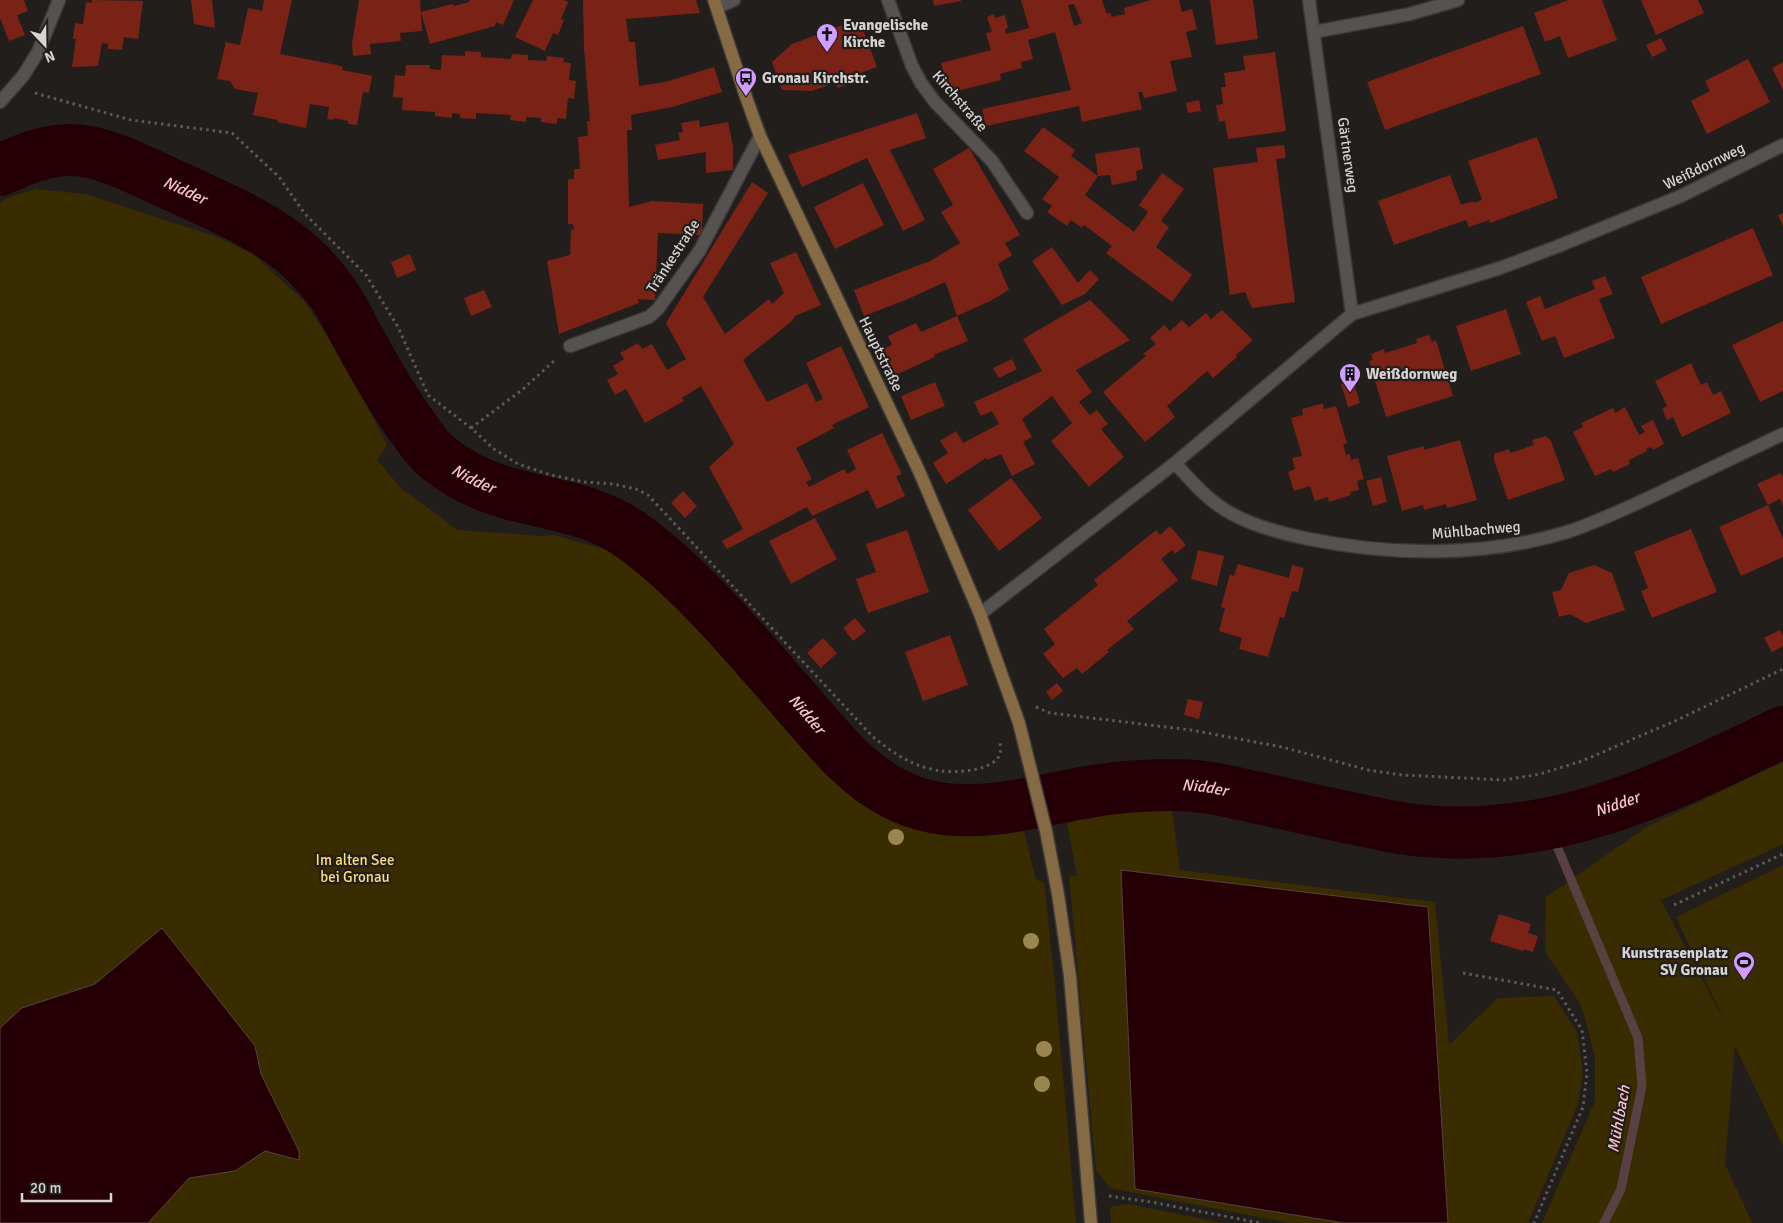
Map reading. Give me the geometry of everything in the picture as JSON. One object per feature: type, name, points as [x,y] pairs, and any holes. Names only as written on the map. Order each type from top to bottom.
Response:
[{"type":"street","points":[[0,102],[14,87],[38,52],[59,0]]},
{"type":"street","points":[[716,4],[734,0]]},
{"type":"street","name":"Kirchstraße","points":[[888,0],[912,66],[921,84],[935,102],[992,161],[1027,213]]},
{"type":"street","name":"Gärtnerweg","points":[[1310,0],[1352,314]]},
{"type":"street","points":[[1314,32],[1410,14],[1458,0]]},
{"type":"street","name":"Hauptstraße","points":[[716,4],[760,136],[919,471],[980,614],[1019,723],[1056,876],[1070,976],[1091,1223]]},
{"type":"street","name":"Tränkestraße","points":[[570,346],[649,317],[658,309],[700,250],[760,136]]},
{"type":"street","name":"Weißdornweg","points":[[980,614],[1175,463],[1352,314],[1500,268],[1556,247],[1681,196],[1783,145]]},
{"type":"street","name":"Mühlbachweg","points":[[1175,463],[1213,502],[1234,515],[1262,527],[1330,543],[1369,549],[1460,550],[1533,540],[1589,524],[1783,434]]},
{"type":"path","points":[[14,87],[131,120],[232,133],[279,178],[304,214],[366,276],[398,327],[428,394],[494,449],[518,464],[559,477],[584,482],[613,484],[636,489],[648,495],[873,737],[893,752],[916,764],[941,772],[971,771],[995,761],[1000,753],[1000,740]]},
{"type":"path","points":[[471,428],[522,390],[570,346]]},
{"type":"path","points":[[1011,699],[1050,713],[1191,730],[1282,747],[1368,770],[1394,774],[1504,780],[1540,774],[1582,761],[1675,721],[1783,669]]},
{"type":"path","points":[[1674,905],[1783,854]]},
{"type":"path","points":[[1463,973],[1558,990],[1582,1030],[1587,1073],[1583,1107],[1534,1223]]},
{"type":"path","points":[[1088,1194],[1151,1202],[1260,1223]]},
{"type":"green space","name":"Im alten See bei Gronau","points":[[36,189],[85,194],[212,235],[253,254],[304,301],[345,363],[387,445],[377,460],[402,489],[458,530],[541,536],[554,535],[614,552],[620,559],[624,554],[700,619],[780,721],[842,787],[885,816],[928,831],[959,836],[1021,819],[1036,880],[1044,882],[1076,1223],[0,1223],[0,203],[7,198]]},
{"type":"green space","points":[[1783,762],[1783,844],[1661,900],[1727,1027],[1676,917],[1783,865],[1783,1146],[1735,1046],[1725,1164],[1752,1223],[1542,1223],[1595,1101],[1595,1056],[1581,1005],[1545,951],[1546,897],[1648,826]]},
{"type":"green space","points":[[1170,797],[1180,870],[1435,902],[1449,1045],[1498,998],[1554,996],[1577,1032],[1583,1072],[1578,1104],[1528,1223],[1289,1223],[1110,1188],[1096,1170],[1069,875],[1077,876],[1066,817]]},
{"type":"green space","points":[[1128,1204],[1223,1223],[1111,1223],[1110,1207]]},
{"type":"shaded area","points":[[1121,870],[1428,907],[1448,1223],[1344,1223],[1135,1189]]},
{"type":"shaded area","points":[[162,928],[255,1046],[261,1074],[299,1151],[299,1160],[265,1151],[235,1171],[189,1178],[148,1223],[0,1223],[0,1028],[22,1008],[95,984]]},
{"type":"building","points":[[0,0],[24,0],[28,11],[17,15],[25,35],[9,41],[0,18]]},
{"type":"building","points":[[92,0],[143,1],[138,39],[124,37],[122,50],[108,49],[108,44],[102,43],[98,66],[72,67],[76,39],[73,39],[75,23],[83,24],[86,2],[92,3]]},
{"type":"building","points":[[191,0],[212,0],[215,28],[194,24]]},
{"type":"building","points":[[264,0],[292,0],[280,54],[337,65],[343,67],[342,70],[372,76],[369,93],[363,92],[357,125],[348,124],[348,121],[334,118],[333,120],[327,119],[329,107],[310,104],[306,128],[253,115],[258,93],[235,89],[230,81],[217,79],[226,42],[240,45],[248,8],[262,11]]},
{"type":"building","points":[[359,0],[420,0],[422,31],[400,33],[401,41],[370,44],[371,54],[353,56],[352,44]]},
{"type":"building","points":[[470,0],[514,0],[503,25],[496,22],[495,26],[430,44],[421,12],[453,4],[454,6],[469,2]]},
{"type":"building","points":[[533,0],[564,0],[568,2],[561,19],[564,20],[558,35],[553,33],[545,51],[515,37]]},
{"type":"building","points":[[583,0],[696,0],[700,13],[626,19],[629,42],[635,42],[639,86],[665,82],[714,67],[722,92],[672,107],[631,115],[632,130],[627,130],[629,207],[652,201],[703,204],[702,235],[658,233],[655,300],[638,299],[639,303],[559,334],[547,261],[570,255],[571,229],[574,230],[573,224],[568,224],[568,179],[574,179],[574,169],[580,169],[578,137],[588,136],[587,121],[590,121],[584,48]]},
{"type":"building","points":[[933,0],[961,0],[961,1],[934,6]]},
{"type":"building","points":[[1021,0],[1102,0],[1107,14],[1111,13],[1111,17],[1125,14],[1124,8],[1151,0],[1179,0],[1182,12],[1192,9],[1197,29],[1186,32],[1192,57],[1170,61],[1177,91],[1144,98],[1142,92],[1138,92],[1142,109],[1082,122],[1079,106],[986,126],[982,109],[1071,90],[1055,32],[1028,40],[1033,59],[1021,62],[1022,68],[1000,74],[1001,80],[949,93],[941,63],[991,50],[986,33],[992,32],[987,17],[994,14],[995,18],[1005,15],[1008,28],[1005,29],[1006,34],[1029,28]],"holes":[[[1074,4],[1082,23],[1074,26],[1068,5]]]},
{"type":"building","points":[[1210,0],[1253,0],[1258,39],[1216,45]]},
{"type":"building","points":[[1568,0],[1602,0],[1617,40],[1568,58],[1560,36],[1545,42],[1534,13]]},
{"type":"building","points":[[1641,0],[1698,0],[1704,13],[1656,35]]},
{"type":"building","name":"Evangelische Kirche","points":[[859,19],[877,67],[850,77],[852,83],[838,88],[835,83],[811,91],[782,90],[772,62],[792,44]]},
{"type":"building","points":[[1523,26],[1541,74],[1385,130],[1367,82]]},
{"type":"building","points":[[1661,38],[1667,50],[1652,57],[1646,45]]},
{"type":"building","points":[[465,51],[481,52],[481,57],[511,59],[512,54],[528,55],[528,60],[546,61],[547,56],[564,58],[563,62],[571,63],[569,80],[576,81],[574,99],[568,98],[566,119],[557,118],[557,124],[541,122],[541,118],[526,117],[526,122],[510,120],[511,115],[476,113],[476,119],[460,118],[460,114],[452,113],[452,118],[435,116],[435,112],[402,110],[403,98],[393,97],[395,75],[405,76],[406,65],[430,65],[430,69],[441,70],[442,55],[465,56]]},
{"type":"building","points":[[1275,52],[1286,131],[1228,139],[1225,121],[1219,122],[1216,105],[1223,104],[1221,87],[1226,87],[1224,73],[1245,70],[1243,56]]},
{"type":"building","points":[[1748,59],[1770,102],[1707,134],[1691,101],[1710,91],[1705,81]]},
{"type":"building","points":[[1783,62],[1783,90],[1772,68]]},
{"type":"building","points":[[1199,100],[1201,111],[1188,113],[1186,103]]},
{"type":"building","points":[[917,113],[926,138],[890,150],[925,220],[903,231],[867,158],[802,187],[788,155]]},
{"type":"building","points":[[699,120],[700,127],[728,122],[733,147],[733,170],[706,173],[706,152],[658,160],[655,145],[680,140],[678,133],[683,132],[681,123]]},
{"type":"building","points":[[1043,127],[1075,150],[1071,156],[1098,176],[1085,195],[1134,232],[1148,212],[1139,205],[1162,173],[1184,189],[1161,221],[1169,227],[1156,247],[1192,275],[1172,302],[1106,253],[1112,246],[1084,225],[1082,228],[1071,220],[1067,226],[1047,212],[1052,206],[1042,199],[1059,177],[1024,151]]},
{"type":"building","points":[[1537,137],[1558,198],[1490,223],[1489,220],[1469,227],[1466,220],[1394,245],[1378,201],[1450,175],[1461,205],[1482,200],[1468,161]]},
{"type":"building","points":[[1284,145],[1286,158],[1276,159],[1295,302],[1252,308],[1245,292],[1230,295],[1213,168],[1258,162],[1256,148]]},
{"type":"building","points":[[1139,147],[1143,169],[1136,171],[1137,180],[1112,185],[1110,175],[1098,176],[1095,154]]},
{"type":"building","points":[[969,148],[1020,235],[1005,243],[1012,255],[998,264],[1009,290],[957,316],[945,282],[864,316],[854,290],[930,261],[960,243],[941,212],[953,205],[933,169]]},
{"type":"building","points":[[752,182],[768,193],[703,297],[725,334],[769,299],[772,304],[784,293],[770,263],[796,252],[821,305],[795,316],[792,321],[743,360],[767,402],[807,383],[816,402],[823,399],[806,363],[841,346],[869,407],[832,425],[834,428],[796,448],[812,479],[806,482],[809,487],[844,469],[847,474],[856,469],[847,450],[882,433],[902,474],[896,476],[905,496],[877,509],[868,490],[812,516],[807,507],[727,549],[722,541],[743,529],[709,467],[734,444],[701,386],[682,398],[684,401],[645,423],[626,389],[615,395],[607,380],[618,374],[613,366],[624,359],[620,353],[638,343],[642,349],[652,344],[667,370],[686,359],[666,323]]},
{"type":"building","points":[[863,183],[884,225],[835,249],[814,207]]},
{"type":"building","points":[[1783,213],[1783,226],[1778,215]]},
{"type":"building","points":[[1753,228],[1773,275],[1661,324],[1641,277]]},
{"type":"building","points":[[1052,247],[1078,283],[1090,270],[1099,279],[1085,294],[1062,305],[1032,261]]},
{"type":"building","points":[[410,254],[416,270],[397,278],[391,262]]},
{"type":"building","points":[[1605,276],[1613,294],[1599,299],[1615,338],[1564,358],[1555,336],[1542,341],[1526,302],[1540,296],[1545,309],[1595,289],[1592,281]]},
{"type":"building","points":[[484,290],[492,307],[471,316],[464,298]]},
{"type":"building","points":[[1090,300],[1130,340],[1076,370],[1092,392],[1079,402],[1090,415],[1097,410],[1108,424],[1101,429],[1124,457],[1089,487],[1051,441],[1072,423],[1052,396],[1022,419],[1032,437],[1023,442],[1035,464],[1012,476],[1001,454],[987,460],[986,458],[946,484],[933,463],[948,453],[940,441],[956,431],[963,443],[999,424],[992,411],[981,416],[974,402],[1042,371],[1023,339]]},
{"type":"building","points":[[1506,309],[1521,354],[1471,371],[1456,326]]},
{"type":"building","points":[[1222,310],[1253,340],[1213,378],[1207,371],[1167,406],[1175,417],[1145,442],[1103,392],[1146,356],[1143,354],[1156,344],[1150,338],[1164,325],[1170,331],[1182,320],[1189,327],[1206,313],[1211,319]]},
{"type":"building","points":[[957,316],[968,341],[934,355],[935,357],[891,377],[879,351],[892,345],[888,336],[916,323],[921,332]]},
{"type":"building","points":[[1783,321],[1783,391],[1760,402],[1732,345]]},
{"type":"building","points":[[1429,335],[1432,342],[1436,340],[1453,396],[1386,417],[1369,361],[1373,360],[1371,354],[1384,349],[1385,353],[1417,343],[1416,339]]},
{"type":"building","points":[[1012,359],[1017,369],[999,378],[993,368]]},
{"type":"building","points":[[1691,363],[1701,385],[1707,382],[1713,395],[1721,391],[1731,413],[1682,437],[1673,417],[1667,420],[1662,409],[1667,406],[1655,381]]},
{"type":"building","name":"Weißdornweg","points":[[1353,381],[1360,403],[1348,407],[1341,384]]},
{"type":"building","points":[[935,382],[945,406],[911,420],[901,396]]},
{"type":"building","points":[[1323,403],[1324,409],[1336,406],[1347,443],[1343,444],[1346,455],[1350,454],[1351,460],[1358,458],[1364,479],[1357,481],[1359,490],[1350,492],[1351,495],[1329,502],[1328,497],[1315,501],[1310,486],[1294,491],[1288,472],[1295,469],[1292,458],[1302,456],[1291,418],[1303,415],[1302,409]]},
{"type":"building","points":[[1625,407],[1639,435],[1645,432],[1641,426],[1653,420],[1664,444],[1653,450],[1651,447],[1646,449],[1647,451],[1629,460],[1630,464],[1613,472],[1611,469],[1595,476],[1573,432],[1583,427],[1581,423],[1613,408],[1615,413]]},
{"type":"building","points":[[1546,436],[1551,441],[1565,480],[1508,500],[1494,460],[1494,454],[1509,449],[1510,453],[1534,445],[1532,440]]},
{"type":"building","points":[[1460,440],[1477,500],[1447,508],[1446,504],[1424,510],[1423,505],[1402,511],[1387,456],[1424,446],[1424,450]]},
{"type":"building","points":[[1781,473],[1783,477],[1783,506],[1780,499],[1768,505],[1757,484]]},
{"type":"building","points":[[1381,477],[1387,502],[1373,506],[1366,481]]},
{"type":"building","points":[[1011,478],[1042,518],[999,551],[968,510]]},
{"type":"building","points":[[683,491],[697,506],[685,518],[671,503]]},
{"type":"building","points":[[1768,505],[1783,539],[1783,557],[1741,576],[1719,527]]},
{"type":"building","points":[[815,518],[837,559],[791,584],[769,541]]},
{"type":"building","points":[[1170,526],[1186,545],[1175,554],[1172,550],[1161,559],[1178,580],[1127,621],[1134,629],[1107,650],[1109,652],[1082,674],[1077,668],[1063,678],[1043,654],[1055,644],[1044,629],[1098,585],[1094,580],[1156,530],[1160,535]]},
{"type":"building","points":[[1691,529],[1717,592],[1652,618],[1641,591],[1648,588],[1634,552]]},
{"type":"building","points":[[907,530],[929,592],[868,613],[856,579],[876,572],[866,544]]},
{"type":"building","points":[[1198,550],[1224,556],[1217,586],[1191,579]]},
{"type":"building","points":[[1238,564],[1289,578],[1292,565],[1304,568],[1298,592],[1292,591],[1284,618],[1280,617],[1268,657],[1239,649],[1242,638],[1219,631],[1225,608],[1221,607],[1230,574],[1234,576]]},
{"type":"building","points":[[1594,565],[1612,573],[1625,610],[1586,623],[1570,614],[1559,617],[1552,592],[1561,590],[1569,573]]},
{"type":"building","points":[[855,618],[866,631],[853,641],[843,628]]},
{"type":"building","points":[[1780,630],[1783,636],[1783,646],[1772,652],[1764,638]]},
{"type":"building","points":[[950,635],[968,685],[923,701],[905,652]]},
{"type":"building","points":[[823,638],[837,653],[821,668],[807,653]]},
{"type":"building","points":[[1057,683],[1063,691],[1052,700],[1046,692]]},
{"type":"building","points":[[1188,699],[1203,702],[1199,719],[1184,715]]},
{"type":"building","points":[[1499,914],[1531,924],[1528,933],[1538,936],[1533,952],[1524,949],[1523,951],[1490,941]]},
{"type":"waterway","name":"Nidder","points":[[0,170],[25,159],[61,150],[97,154],[125,163],[216,205],[279,240],[307,263],[331,291],[342,307],[396,404],[429,450],[445,463],[481,484],[511,494],[586,513],[601,518],[628,533],[651,550],[696,591],[830,741],[854,765],[880,786],[919,804],[943,809],[991,809],[1109,789],[1181,785],[1223,790],[1400,828],[1457,833],[1507,830],[1555,822],[1601,810],[1647,794],[1783,732]]},
{"type":"waterway","name":"Mühlbach","points":[[1548,825],[1638,1038],[1642,1086],[1621,1189],[1604,1223]]},
{"type":"place","name":"Evangelische Kirche","points":[[827,53]]},
{"type":"place","name":"Gronau Kirchstr.","points":[[746,97]]},
{"type":"place","name":"Weißdornweg","points":[[1350,393]]},
{"type":"place","name":"Kunstrasenplatz SV Gronau","points":[[1744,981]]}]
